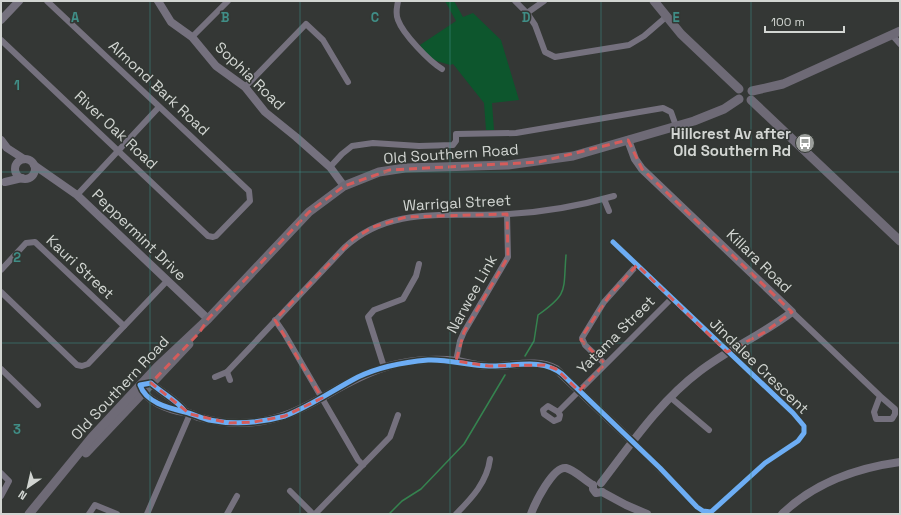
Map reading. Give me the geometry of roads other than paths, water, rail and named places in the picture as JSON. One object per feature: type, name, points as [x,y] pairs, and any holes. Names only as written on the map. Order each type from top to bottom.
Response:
[{"type":"main road","points":[[654,1],[666,17],[692,45],[740,89]]},
{"type":"main road","points":[[740,89],[738,94],[739,99],[745,102],[752,96],[783,84],[896,33]]},
{"type":"main road","points":[[740,89],[746,87],[752,96],[900,241]]},
{"type":"main road","name":"Old Southern Road","points":[[29,514],[92,436],[141,389],[169,354],[208,319],[309,212],[344,186],[367,176],[390,170],[418,167],[508,165],[539,162],[572,156],[676,126],[724,110],[739,99]]},
{"type":"main road","name":"Old Southern Road","points":[[141,389],[151,383],[199,333],[208,319]]},
{"type":"street","points":[[1,20],[19,1]]},
{"type":"street","name":"Almond Bark Road","points":[[47,1],[249,191],[251,196],[250,200],[213,238]]},
{"type":"street","name":"Sophia Road","points":[[158,1],[171,22],[192,37],[216,66],[245,86],[264,112],[296,136],[330,168],[344,186]]},
{"type":"street","points":[[192,37],[228,1]]},
{"type":"street","points":[[398,1],[396,12],[398,21],[426,58],[442,69]]},
{"type":"street","points":[[516,1],[535,24],[545,52],[555,57],[629,45],[644,36],[666,17]]},
{"type":"street","points":[[527,13],[544,1]]},
{"type":"street","points":[[245,86],[306,24],[323,40],[348,82]]},
{"type":"street","points":[[896,33],[900,44]]},
{"type":"street","name":"River Oak Road","points":[[1,40],[208,236],[213,238]]},
{"type":"street","points":[[76,195],[160,107]]},
{"type":"street","name":"Old Southern Road","points":[[330,168],[342,154],[352,146],[373,142],[419,146],[453,145],[456,142],[456,134],[516,133],[663,108],[671,112],[676,126]]},
{"type":"street","points":[[1,140],[7,148],[16,167],[17,174],[22,178]]},
{"type":"street","name":"Killara Road","points":[[628,140],[635,159],[642,169],[880,396]]},
{"type":"street","points":[[7,148],[24,159],[30,160],[34,165],[35,171],[32,176]]},
{"type":"street","points":[[2,184],[19,161],[24,159]]},
{"type":"street","name":"Peppermint Drive","points":[[34,165],[76,195],[208,319]]},
{"type":"street","points":[[2,184],[22,178],[27,179],[32,176],[49,176]]},
{"type":"street","name":"Warrigal Street","points":[[215,377],[226,372],[344,248],[354,239],[373,227],[389,220],[406,217],[507,214],[565,208],[614,196]]},
{"type":"street","points":[[604,199],[608,211]]},
{"type":"street","name":"Narwee Link","points":[[456,361],[458,349],[464,332],[508,257],[507,214]]},
{"type":"street","name":"Kauri Street","points":[[1,270],[26,243],[29,241],[35,242],[124,326]]},
{"type":"street","name":"Jindalee Crescent","points":[[613,242],[802,423],[804,433],[798,441],[765,463],[714,510],[708,512],[697,507],[633,442]]},
{"type":"street","points":[[384,367],[368,317],[374,310],[402,300],[416,276],[419,264]]},
{"type":"street","points":[[606,364],[585,345],[582,338],[609,296],[637,265]]},
{"type":"street","points":[[1,292],[80,366],[88,364],[167,281]]},
{"type":"street","name":"Yatama Street","points":[[558,412],[672,298]]},
{"type":"street","points":[[647,514],[602,492],[598,493],[594,491],[597,484],[670,397],[699,371],[727,352],[768,330],[792,312]]},
{"type":"street","points":[[275,320],[358,460],[363,465]]},
{"type":"street","points":[[141,389],[162,405],[181,412],[219,422],[254,422],[285,416],[322,398],[359,377],[384,367],[421,361],[456,361],[483,366],[525,364],[550,366],[562,374],[633,442]]},
{"type":"street","points":[[1,369],[38,405]]},
{"type":"street","points":[[226,372],[230,380]]},
{"type":"street","points":[[151,383],[165,396],[183,407],[188,413]]},
{"type":"street","points":[[670,397],[709,430]]},
{"type":"street","points":[[146,514],[188,413]]},
{"type":"street","points":[[290,491],[314,514],[390,437],[398,415]]},
{"type":"street","points":[[456,514],[479,488],[488,473],[490,459]]},
{"type":"street","points":[[782,514],[804,496],[824,484],[848,473],[900,462]]},
{"type":"street","points":[[531,514],[548,482],[563,468],[597,484]]},
{"type":"street","points":[[1,473],[9,481],[1,496]]},
{"type":"street","points":[[227,514],[237,496]]},
{"type":"street","points":[[89,514],[95,505],[117,514]]},
{"type":"waterway","points":[[525,356],[534,341],[538,315],[548,308],[560,296],[564,284],[566,255]]},
{"type":"waterway","points":[[389,514],[402,501],[421,489],[464,444],[505,375]]},
{"type":"place","name":"Hillcrest Av after Old Southern Rd","points":[[805,143]]}]
